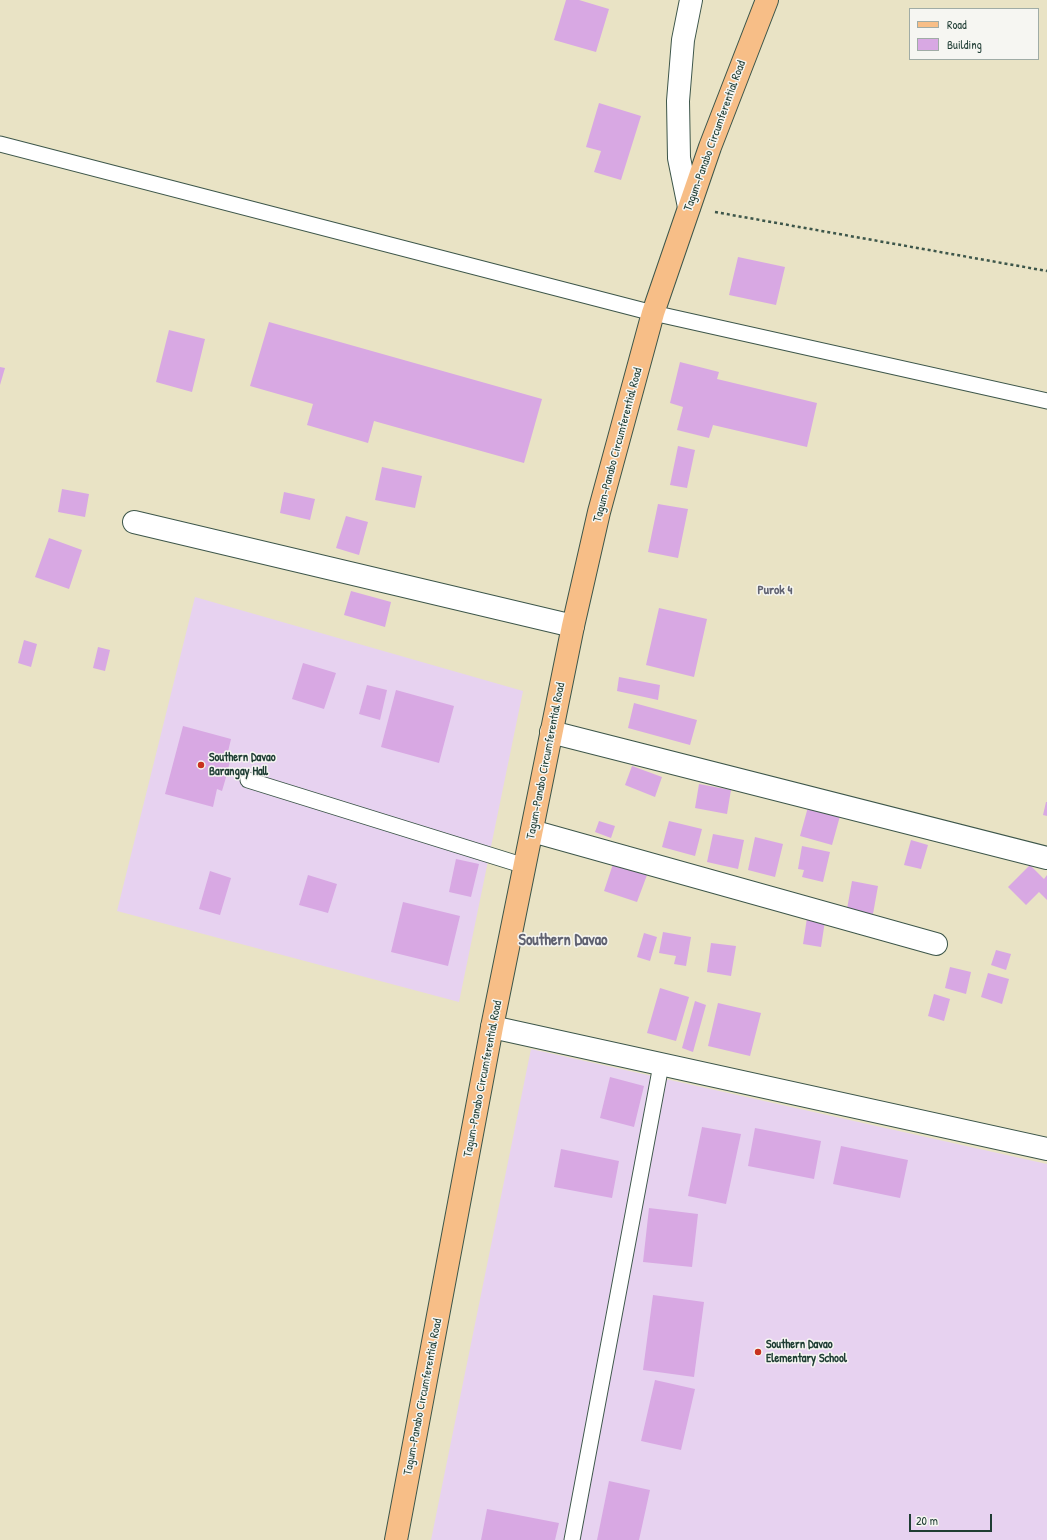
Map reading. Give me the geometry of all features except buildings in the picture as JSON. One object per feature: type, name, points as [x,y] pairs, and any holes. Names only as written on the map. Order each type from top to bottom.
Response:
[{"type":"main road","name":"Tagum-Panabo Circumferential Road","points":[[396,1540],[492,1027],[572,626],[599,512],[653,313],[710,147],[767,0]]},
{"type":"street","points":[[689,207],[679,158],[678,101],[684,40],[691,0]]},
{"type":"street","points":[[134,522],[572,626]]},
{"type":"street","points":[[551,732],[1047,858]]},
{"type":"street","points":[[532,830],[936,944]]},
{"type":"street","points":[[492,1027],[1047,1149]]},
{"type":"lane","points":[[0,144],[653,313],[1047,401]]},
{"type":"lane","points":[[248,780],[525,866]]},
{"type":"lane","points":[[572,1540],[661,1064]]},
{"type":"path","points":[[689,207],[1047,271]]},
{"type":"shaded area","points":[[195,597],[523,691],[459,1002],[117,911]]},
{"type":"shaded area","name":"Southern Davao Elementary School","points":[[531,1049],[1047,1164],[1047,1540],[431,1540]]},
{"type":"place","name":"Southern Davao Barangay Hall","points":[[201,765]]},
{"type":"place","name":"Southern Davao Elementary School","points":[[758,1352]]},
{"type":"district","name":"Purok 4","points":[[775,591]]},
{"type":"district","name":"Southern Davao","points":[[563,941]]}]
